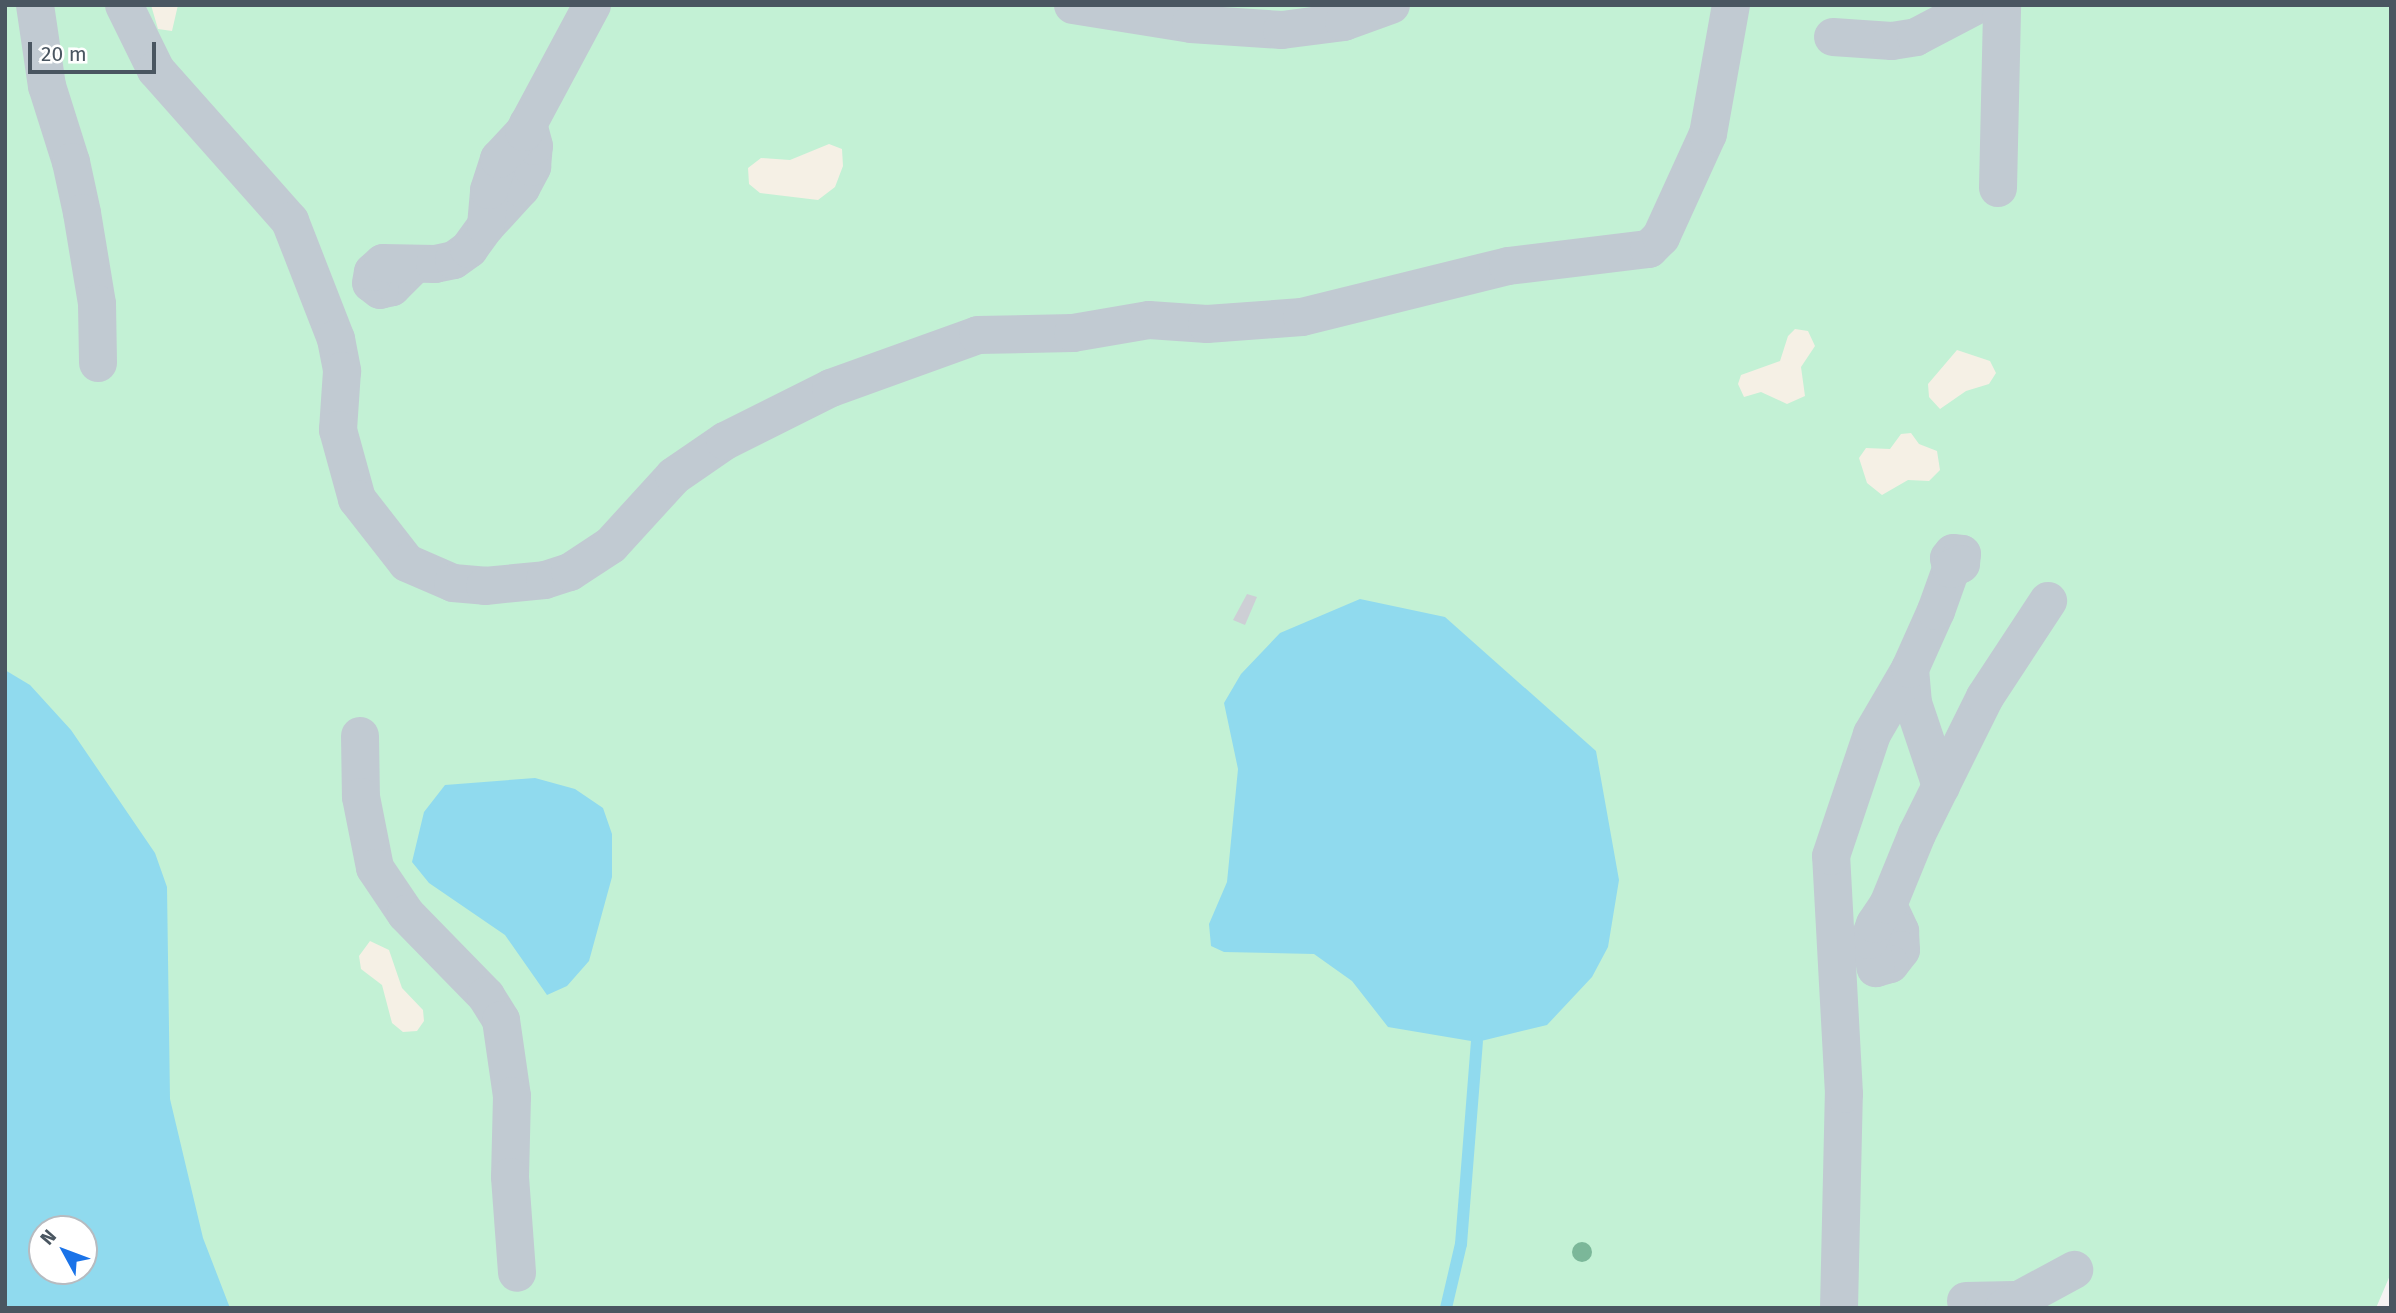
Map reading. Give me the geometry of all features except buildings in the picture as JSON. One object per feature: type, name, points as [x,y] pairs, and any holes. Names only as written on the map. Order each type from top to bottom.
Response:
[{"type":"lane","points":[[36,5],[47,86],[71,162],[88,249],[97,304],[98,363]]},
{"type":"lane","points":[[124,5],[156,70],[290,221],[337,338],[342,371],[338,430],[357,499],[407,563],[453,583],[485,586],[545,580],[570,572],[611,545],[674,476],[725,441],[831,388],[978,335],[1073,333],[1149,320],[1207,324],[1302,317],[1508,266],[1649,249],[1661,237],[1709,134],[1731,5]]},
{"type":"lane","points":[[1073,5],[1191,24],[1282,30],[1344,22],[1391,5]]},
{"type":"lane","points":[[1833,37],[1892,41],[1916,37],[1977,5]]},
{"type":"lane","points":[[1998,188],[2002,5]]},
{"type":"lane","points":[[415,264],[454,260],[469,249],[486,226],[493,173],[528,124],[595,8]]},
{"type":"lane","points":[[1839,1308],[1844,1094],[1831,856],[1872,734],[1910,669],[1951,569]]},
{"type":"lane","points":[[1888,905],[1941,786],[1985,697],[2048,601]]},
{"type":"lane","points":[[1910,669],[1913,703],[1941,786]]},
{"type":"lane","points":[[359,736],[361,797],[375,868],[406,914],[486,996],[501,1020],[512,1096],[510,1177],[517,1273]]},
{"type":"lane","points":[[1966,1301],[2009,1304],[2074,1270]]},
{"type":"green space","points":[[5,5],[2391,5],[2391,1273],[2376,1308],[5,1308]]},
{"type":"sand","points":[[151,5],[178,5],[172,31],[158,29]]},
{"type":"sand","points":[[829,144],[842,149],[843,166],[835,187],[818,200],[760,193],[749,184],[748,168],[761,158],[790,160]]},
{"type":"sand","points":[[1795,329],[1808,331],[1815,346],[1801,367],[1805,396],[1787,404],[1761,392],[1744,397],[1738,384],[1741,375],[1780,361],[1788,336]]},
{"type":"sand","points":[[1957,350],[1990,361],[1996,373],[1989,384],[1966,391],[1940,409],[1929,397],[1928,384]]},
{"type":"sand","points":[[1911,433],[1919,444],[1937,451],[1940,470],[1929,481],[1908,480],[1882,495],[1867,483],[1859,458],[1866,448],[1890,449],[1901,434]]},
{"type":"sand","points":[[370,941],[389,950],[402,988],[423,1010],[424,1021],[417,1031],[403,1032],[392,1023],[382,985],[361,969],[359,956]]},
{"type":"water","points":[[1360,599],[1445,617],[1596,751],[1619,880],[1608,947],[1592,977],[1547,1025],[1477,1042],[1388,1027],[1352,981],[1314,954],[1224,952],[1211,946],[1209,924],[1227,882],[1238,769],[1224,703],[1241,674],[1280,633]]},
{"type":"water","points":[[5,670],[30,685],[71,730],[155,853],[167,887],[170,1099],[203,1238],[230,1308],[5,1308]]},
{"type":"water","points":[[535,778],[575,789],[603,808],[612,834],[612,877],[589,961],[567,986],[547,995],[505,935],[429,883],[412,862],[424,812],[445,785]]},
{"type":"waterway","points":[[1446,1308],[1461,1244],[1477,1042]]}]
